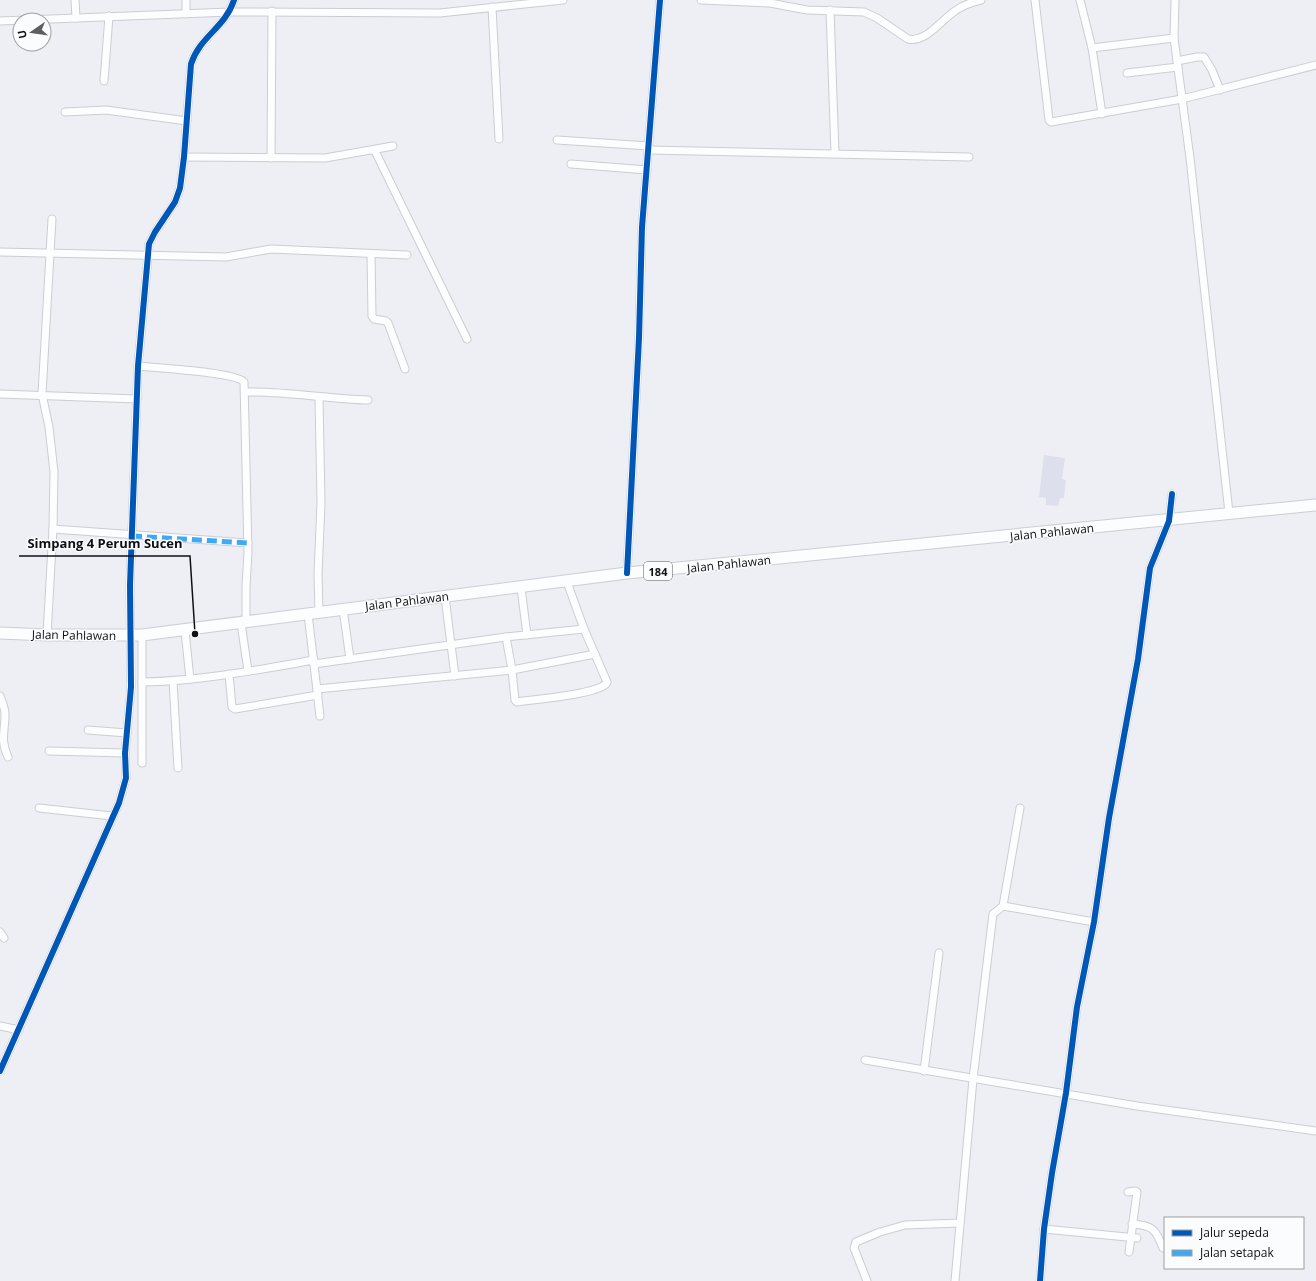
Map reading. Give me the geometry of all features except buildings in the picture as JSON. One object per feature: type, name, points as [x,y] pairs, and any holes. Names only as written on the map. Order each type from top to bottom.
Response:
[{"type":"main road","name":"Jalan Pahlawan","points":[[0,633],[47,635],[137,635],[186,631],[343,609],[627,574],[1169,521],[1229,513],[1316,505]]},
{"type":"street","points":[[75,0],[76,18]]},
{"type":"street","points":[[186,0],[186,13]]},
{"type":"street","points":[[142,763],[142,682],[137,635],[132,536],[138,366],[148,254],[155,232],[175,202],[180,188],[184,157],[191,64],[195,51],[230,12],[234,0]]},
{"type":"street","points":[[0,20],[272,11],[440,13],[562,0]]},
{"type":"street","points":[[627,574],[639,338],[642,227],[660,0]]},
{"type":"street","points":[[701,0],[770,3],[807,10],[864,12],[877,18],[908,39],[912,40],[924,36],[955,11],[970,3],[981,0]]},
{"type":"street","points":[[1035,0],[1049,120],[1054,122],[1182,99],[1316,65]]},
{"type":"street","points":[[1080,0],[1092,48],[1102,114]]},
{"type":"street","points":[[1175,0],[1174,38],[1192,172],[1229,513]]},
{"type":"street","points":[[492,7],[500,139]]},
{"type":"street","points":[[830,10],[835,154]]},
{"type":"street","points":[[271,158],[272,11]]},
{"type":"street","points":[[104,81],[109,16]]},
{"type":"street","points":[[1092,48],[1174,38]]},
{"type":"street","points":[[1127,73],[1177,64],[1197,56],[1204,57],[1212,70],[1220,90]]},
{"type":"street","points":[[65,112],[106,110],[187,121]]},
{"type":"street","points":[[557,140],[649,148],[969,157]]},
{"type":"street","points":[[184,157],[325,158],[375,151],[393,146]]},
{"type":"street","points":[[375,151],[467,339]]},
{"type":"street","points":[[571,164],[647,170]]},
{"type":"street","points":[[47,635],[53,529],[53,455],[42,394],[52,219]]},
{"type":"street","points":[[0,252],[233,257],[271,249],[407,255]]},
{"type":"street","points":[[371,254],[372,316],[374,319],[386,321],[388,323],[405,369]]},
{"type":"street","points":[[138,366],[221,375],[237,378],[244,382],[246,392],[248,543],[244,622],[248,671]]},
{"type":"street","points":[[246,392],[265,391],[320,398],[368,400]]},
{"type":"street","points":[[0,394],[42,394],[137,399]]},
{"type":"street","points":[[320,398],[318,574],[320,612]]},
{"type":"street","points":[[1040,1281],[1044,1229],[1066,1093],[1077,1007],[1094,922],[1109,818],[1144,623],[1150,568],[1169,521],[1172,494]]},
{"type":"street","points":[[53,529],[132,536],[248,543]]},
{"type":"street","points":[[506,636],[516,702],[600,688],[606,684],[607,682],[584,629],[567,582]]},
{"type":"street","points":[[521,588],[527,635]]},
{"type":"street","points":[[445,597],[455,676]]},
{"type":"street","points":[[343,609],[350,659]]},
{"type":"street","points":[[308,614],[320,716]]},
{"type":"street","points":[[142,682],[190,679],[314,662],[350,659],[506,636],[584,629]]},
{"type":"street","points":[[186,631],[190,679]]},
{"type":"street","points":[[0,1071],[119,803],[126,778],[125,753],[137,635]]},
{"type":"street","points":[[229,674],[232,707],[235,709],[317,692],[512,670],[595,654]]},
{"type":"street","points":[[173,681],[178,768]]},
{"type":"street","points":[[0,696],[5,716],[1,735],[2,748],[8,757]]},
{"type":"street","points":[[88,730],[127,733]]},
{"type":"street","points":[[50,751],[125,753]]},
{"type":"street","points":[[39,808],[112,816]]},
{"type":"street","points":[[955,1281],[973,1079],[993,914],[1003,906],[1020,808]]},
{"type":"street","points":[[1003,906],[1094,922]]},
{"type":"street","points":[[924,1071],[940,953]]},
{"type":"street","points":[[0,1026],[19,1030]]},
{"type":"street","points":[[865,1060],[1137,1106],[1316,1130]]},
{"type":"street","points":[[1128,1192],[1137,1192],[1132,1224],[1134,1237],[1129,1252]]},
{"type":"street","points":[[867,1281],[854,1248],[856,1242],[880,1232],[905,1225],[960,1223]]},
{"type":"street","points":[[1132,1224],[1147,1226],[1153,1229],[1163,1248]]},
{"type":"street","points":[[1044,1229],[1134,1237]]},
{"type":"shaded area","points":[[1044,455],[1065,458],[1062,479],[1066,480],[1064,498],[1060,498],[1058,506],[1046,505],[1046,498],[1039,497]]},
{"type":"marked path","points":[[132,536],[248,543]]},
{"type":"cycle path","points":[[0,1071],[119,803],[126,778],[125,753],[131,687],[130,585],[138,366],[149,244],[155,232],[175,202],[180,188],[184,157],[191,64],[200,46],[225,18],[234,0]]},
{"type":"cycle path","points":[[627,573],[639,338],[642,227],[660,0]]},
{"type":"cycle path","points":[[1040,1281],[1044,1229],[1066,1093],[1077,1007],[1094,922],[1109,818],[1138,659],[1150,568],[1169,521],[1172,494]]},
{"type":"place","name":"Simpang 4 Perum Sucen","points":[[195,634]]}]
